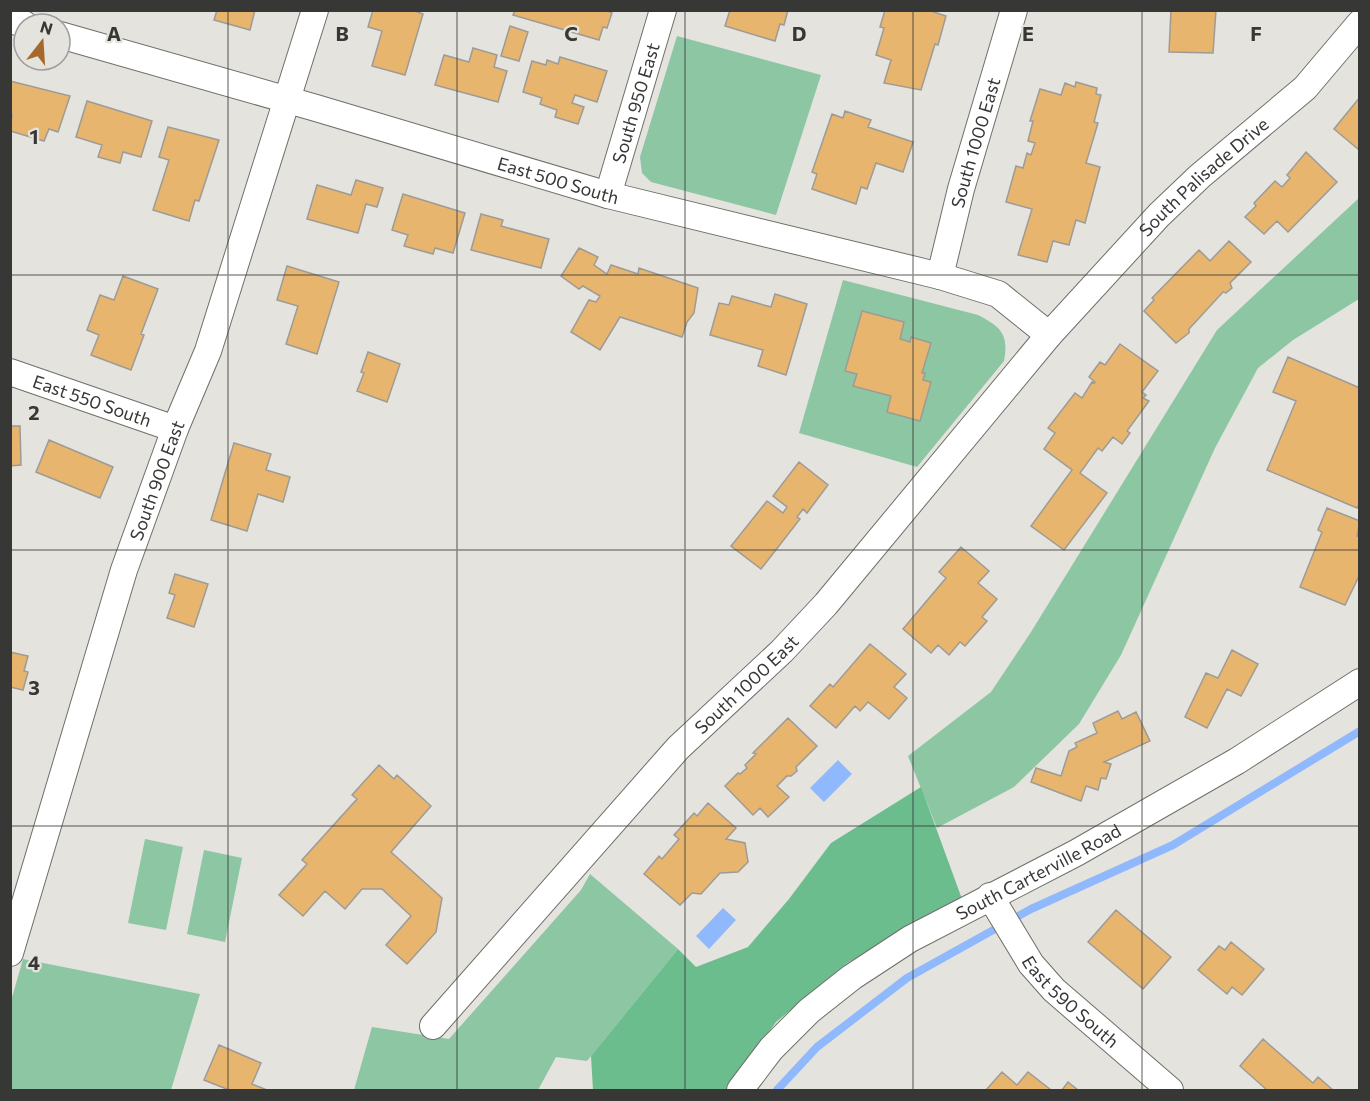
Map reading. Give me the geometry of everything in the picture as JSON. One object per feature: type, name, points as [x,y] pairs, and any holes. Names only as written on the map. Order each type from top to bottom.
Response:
[{"type":"street","name":"South 900 East","points":[[10,953],[124,570],[175,429],[208,351],[315,10]]},
{"type":"street","name":"South 950 East","points":[[608,195],[663,10]]},
{"type":"street","name":"South 1000 East","points":[[940,276],[961,189],[1014,10]]},
{"type":"street","name":"South Palisade Drive","points":[[1049,335],[1159,215],[1200,176],[1305,88],[1359,23]]},
{"type":"street","name":"East 500 South","points":[[72,37],[608,195],[940,276],[998,294],[1049,335]]},
{"type":"street","name":"South 1000 East","points":[[433,1026],[678,748],[782,651],[826,604],[1049,335]]},
{"type":"street","name":"East 550 South","points":[[10,372],[175,429]]},
{"type":"street","name":"South Carterville Road","points":[[740,1090],[771,1049],[809,1011],[852,977],[910,939],[1076,853],[1357,689]]},
{"type":"street","name":"East 590 South","points":[[990,896],[1031,964],[1054,990],[1170,1090]]},
{"type":"green space","points":[[677,36],[821,75],[776,215],[651,182],[642,173],[640,157]]},
{"type":"green space","points":[[1359,198],[1359,299],[1293,340],[1258,368],[1215,448],[1121,655],[1079,724],[1014,787],[937,828],[908,756],[991,692],[1031,632],[1217,330]]},
{"type":"green space","points":[[843,280],[978,315],[1002,332],[1005,344],[1004,361],[917,467],[799,433]]},
{"type":"green space","points":[[921,787],[962,899],[847,963],[776,1022],[727,1090],[593,1090],[591,1056],[678,949],[696,967],[748,947],[789,899],[831,843]]},
{"type":"green space","points":[[145,839],[183,847],[166,930],[128,923]]},
{"type":"green space","points":[[204,850],[242,858],[225,942],[187,934]]},
{"type":"green space","points":[[590,874],[678,949],[587,1061],[556,1057],[538,1090],[354,1090],[372,1027],[449,1039],[581,890]]},
{"type":"green space","points":[[23,959],[200,994],[171,1090],[11,1090],[11,1001]]},
{"type":"water","points":[[838,760],[852,774],[824,802],[810,788]]},
{"type":"water","points":[[723,908],[736,920],[709,949],[696,936]]},
{"type":"building","points":[[217,10],[255,10],[250,30],[214,20]]},
{"type":"building","points":[[373,10],[412,10],[423,14],[405,75],[372,66],[382,31],[368,27]]},
{"type":"building","points":[[515,10],[606,10],[612,13],[607,28],[603,27],[599,40],[513,15]]},
{"type":"building","points":[[730,10],[788,10],[784,25],[780,24],[775,41],[725,26]]},
{"type":"building","points":[[885,10],[928,10],[946,16],[921,90],[884,83],[891,60],[876,55],[884,28],[880,27]]},
{"type":"building","points":[[1171,10],[1216,10],[1213,53],[1169,52]]},
{"type":"building","points":[[510,26],[528,32],[519,61],[501,56]]},
{"type":"building","points":[[473,48],[497,55],[494,67],[507,71],[498,102],[435,85],[444,55],[469,62]]},
{"type":"building","points":[[560,57],[607,71],[597,102],[575,95],[572,103],[584,107],[578,124],[555,117],[557,110],[540,104],[542,98],[523,92],[532,61],[546,65],[547,60],[558,64]]},
{"type":"building","points":[[10,81],[70,96],[58,132],[49,129],[44,141],[10,131],[12,114],[10,114]]},
{"type":"building","points":[[1076,82],[1097,88],[1096,94],[1101,95],[1094,122],[1098,123],[1086,163],[1100,167],[1085,223],[1076,220],[1069,245],[1053,241],[1047,262],[1018,255],[1032,209],[1006,202],[1016,166],[1023,168],[1027,153],[1031,155],[1035,143],[1028,141],[1033,121],[1030,121],[1040,89],[1061,95],[1065,83],[1075,87]]},
{"type":"building","points":[[1360,97],[1360,147],[1358,149],[1334,129]]},
{"type":"building","points":[[87,101],[152,121],[141,157],[123,152],[120,163],[98,157],[102,145],[76,137]]},
{"type":"building","points":[[845,111],[871,120],[868,127],[913,142],[903,172],[876,163],[867,189],[861,187],[856,204],[812,189],[817,174],[812,172],[832,114],[843,118]]},
{"type":"building","points":[[168,127],[219,140],[199,201],[195,200],[189,221],[153,210],[169,160],[159,157]]},
{"type":"building","points":[[1306,152],[1337,182],[1288,232],[1277,221],[1264,234],[1245,217],[1256,206],[1254,203],[1275,181],[1282,187],[1290,178],[1287,175]]},
{"type":"building","points":[[356,180],[383,188],[377,207],[366,204],[358,233],[307,219],[317,185],[351,195]]},
{"type":"building","points":[[403,194],[465,213],[453,253],[435,248],[433,254],[404,246],[408,235],[392,230]]},
{"type":"building","points":[[481,214],[503,220],[501,226],[549,239],[541,268],[471,250]]},
{"type":"building","points":[[1229,241],[1251,262],[1230,283],[1232,288],[1226,293],[1223,292],[1189,329],[1189,333],[1176,343],[1144,311],[1154,300],[1152,298],[1199,250],[1210,261]]},
{"type":"building","points":[[579,248],[598,257],[594,265],[607,274],[611,265],[638,274],[639,268],[698,288],[694,313],[687,322],[682,337],[620,317],[600,350],[571,332],[589,300],[596,302],[600,296],[583,286],[579,289],[561,276]]},
{"type":"building","points":[[287,266],[339,282],[317,354],[286,344],[298,306],[277,300]]},
{"type":"building","points":[[123,276],[158,289],[141,334],[144,335],[131,370],[91,355],[99,335],[87,330],[100,295],[114,300]]},
{"type":"building","points":[[775,294],[807,304],[786,375],[758,366],[763,350],[710,335],[719,303],[729,305],[732,296],[771,307]]},
{"type":"building","points":[[862,311],[904,322],[900,339],[910,342],[911,337],[931,343],[922,373],[925,373],[923,380],[931,382],[920,421],[887,412],[891,396],[853,386],[857,374],[845,371]]},
{"type":"building","points":[[1120,344],[1158,371],[1142,392],[1146,395],[1143,398],[1149,401],[1127,431],[1130,433],[1122,444],[1113,437],[1102,451],[1098,448],[1080,473],[1107,493],[1064,550],[1031,526],[1072,470],[1044,449],[1055,433],[1048,428],[1075,393],[1082,398],[1092,382],[1095,382],[1089,377],[1100,362],[1105,365]]},
{"type":"building","points":[[368,352],[400,364],[387,402],[357,391],[364,373],[361,372]]},
{"type":"building","points":[[1288,357],[1360,388],[1360,502],[1357,508],[1267,470],[1296,401],[1273,392]]},
{"type":"building","points":[[10,426],[20,426],[21,465],[10,466]]},
{"type":"building","points":[[49,440],[113,467],[100,498],[36,472]]},
{"type":"building","points":[[234,443],[271,454],[266,470],[290,477],[283,502],[258,494],[247,531],[211,520]]},
{"type":"building","points":[[799,462],[828,485],[807,513],[803,509],[797,517],[800,519],[761,569],[731,546],[767,501],[783,513],[787,507],[773,496]]},
{"type":"building","points":[[1327,508],[1360,521],[1357,536],[1360,537],[1360,574],[1345,605],[1300,587],[1322,532],[1318,530]]},
{"type":"building","points":[[961,547],[989,571],[978,583],[997,599],[982,617],[987,621],[965,646],[960,642],[949,655],[938,645],[931,653],[903,629],[946,578],[939,572]]},
{"type":"building","points":[[175,574],[208,584],[194,627],[167,618],[175,595],[169,593]]},
{"type":"building","points":[[870,644],[906,674],[894,687],[907,698],[889,719],[868,702],[860,711],[855,706],[836,728],[810,706],[830,684],[833,687]]},
{"type":"building","points":[[1232,650],[1258,664],[1241,696],[1227,689],[1207,728],[1185,717],[1206,673],[1218,678]]},
{"type":"building","points":[[10,652],[28,656],[24,671],[28,672],[23,690],[10,687]]},
{"type":"building","points":[[1118,711],[1122,719],[1136,712],[1150,741],[1104,762],[1111,764],[1106,779],[1101,778],[1098,790],[1086,786],[1081,801],[1031,782],[1036,768],[1061,776],[1069,751],[1077,747],[1075,743],[1097,733],[1093,723]]},
{"type":"building","points":[[788,718],[817,746],[796,767],[797,771],[787,776],[777,786],[789,797],[768,817],[760,808],[753,815],[725,786],[738,773],[740,774],[747,768],[745,765],[756,754],[753,753]]},
{"type":"building","points":[[379,765],[394,779],[397,775],[431,806],[391,852],[442,898],[436,932],[407,964],[386,945],[411,916],[382,889],[362,889],[345,909],[325,891],[303,916],[279,895],[307,864],[302,860],[357,799],[352,795]]},
{"type":"building","points":[[708,803],[736,828],[726,839],[745,843],[748,862],[738,872],[720,873],[701,894],[692,893],[680,905],[644,874],[659,856],[662,859],[679,839],[674,835],[694,813],[697,816]]},
{"type":"building","points":[[1116,910],[1171,957],[1143,989],[1088,942]]},
{"type":"building","points":[[1231,942],[1264,969],[1242,995],[1232,987],[1227,994],[1198,970],[1219,946],[1225,950]]},
{"type":"building","points":[[1263,1039],[1313,1083],[1318,1077],[1333,1090],[1267,1090],[1240,1066]]},
{"type":"building","points":[[219,1045],[261,1063],[252,1084],[267,1090],[229,1090],[204,1080]]},
{"type":"building","points":[[1002,1072],[1017,1085],[1028,1072],[1051,1090],[986,1090]]},
{"type":"building","points":[[1068,1082],[1078,1090],[1062,1090]]},
{"type":"waterway","points":[[777,1090],[817,1047],[907,978],[1031,909],[1173,845],[1360,731]]}]
